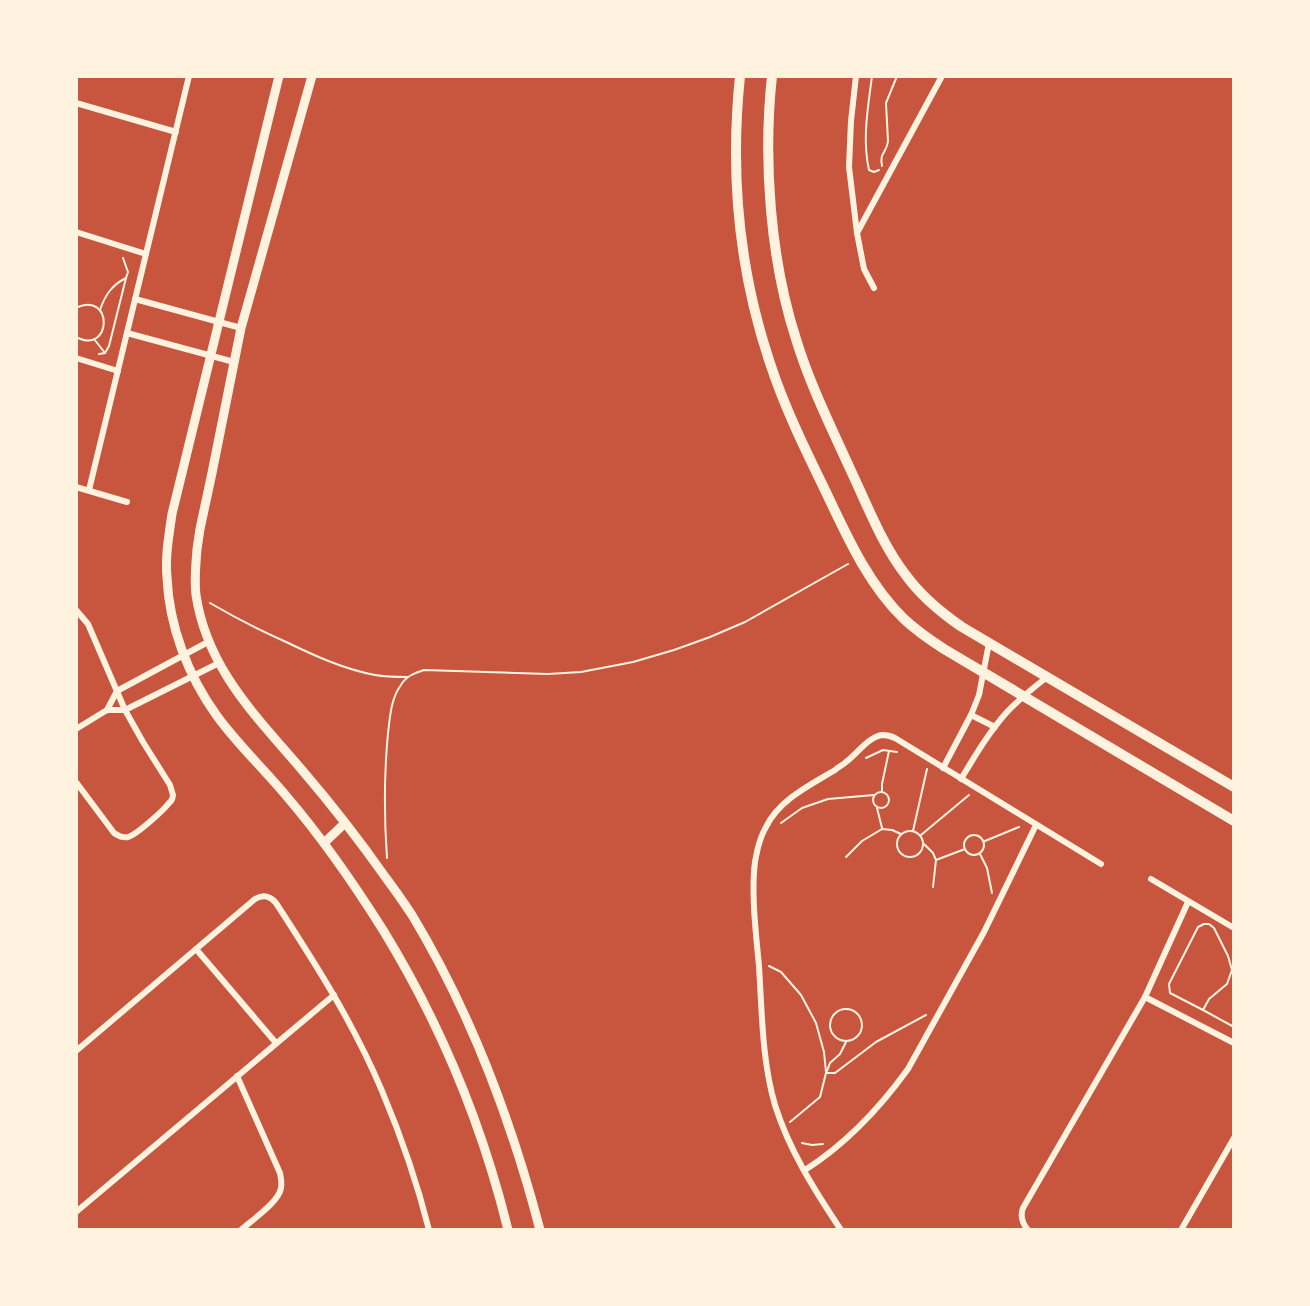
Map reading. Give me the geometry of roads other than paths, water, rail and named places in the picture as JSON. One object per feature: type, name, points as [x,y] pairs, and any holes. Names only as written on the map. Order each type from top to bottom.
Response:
[{"type":"main road","points":[[740,76],[736,167],[743,251],[753,303],[780,392],[858,558],[874,583],[905,620],[923,635],[1233,821]]},
{"type":"main road","points":[[772,76],[768,138],[770,186],[784,296],[802,356],[830,426],[894,558],[927,599],[962,627],[1233,787]]},
{"type":"street","points":[[89,490],[189,76]]},
{"type":"street","points":[[279,76],[172,514],[166,577],[169,598],[184,655],[204,696],[223,723],[287,797],[342,867],[410,975],[455,1067],[485,1147],[508,1230]]},
{"type":"street","points":[[312,76],[241,328],[200,529],[195,574],[196,594],[208,642],[228,679],[250,710],[369,853],[410,912],[433,951],[490,1073],[506,1114],[540,1230]]},
{"type":"street","points":[[856,76],[849,167],[864,269],[874,288]]},
{"type":"street","points":[[857,233],[942,76]]},
{"type":"street","points":[[76,103],[176,132]]},
{"type":"street","points":[[76,232],[146,254]]},
{"type":"street","points":[[135,299],[241,328]]},
{"type":"street","points":[[127,333],[234,362]]},
{"type":"street","points":[[76,358],[118,371]]},
{"type":"street","points":[[76,487],[127,502]]},
{"type":"street","points":[[76,610],[88,624],[125,710],[173,791],[172,800],[136,833],[130,837],[119,837],[76,782]]},
{"type":"street","points":[[76,729],[107,710],[117,691],[208,642]]},
{"type":"street","points":[[943,768],[971,715],[979,694],[989,644]]},
{"type":"street","points":[[107,710],[125,710],[219,663]]},
{"type":"street","points":[[961,779],[995,727],[1023,696],[1047,677]]},
{"type":"street","points":[[971,715],[995,727]]},
{"type":"street","points":[[841,1230],[819,1198],[781,1121],[768,1076],[755,920],[755,862],[766,826],[796,794],[847,762],[871,740],[881,735],[888,735],[1101,864]]},
{"type":"street","points":[[324,843],[345,823]]},
{"type":"street","points":[[805,1170],[842,1144],[890,1093],[908,1069],[984,932],[1036,825]]},
{"type":"street","points":[[1151,879],[1233,928]]},
{"type":"street","points":[[76,1051],[255,898],[267,896],[276,903],[310,954],[334,995],[381,1090],[418,1188],[429,1230]]},
{"type":"street","points":[[1028,1230],[1022,1222],[1023,1208],[1145,998],[1188,902]]},
{"type":"street","points":[[196,949],[276,1043]]},
{"type":"street","points":[[76,1212],[334,995]]},
{"type":"street","points":[[1145,998],[1233,1043]]},
{"type":"street","points":[[237,1076],[282,1181],[275,1200],[241,1230]]},
{"type":"street","points":[[1181,1230],[1233,1138]]}]
